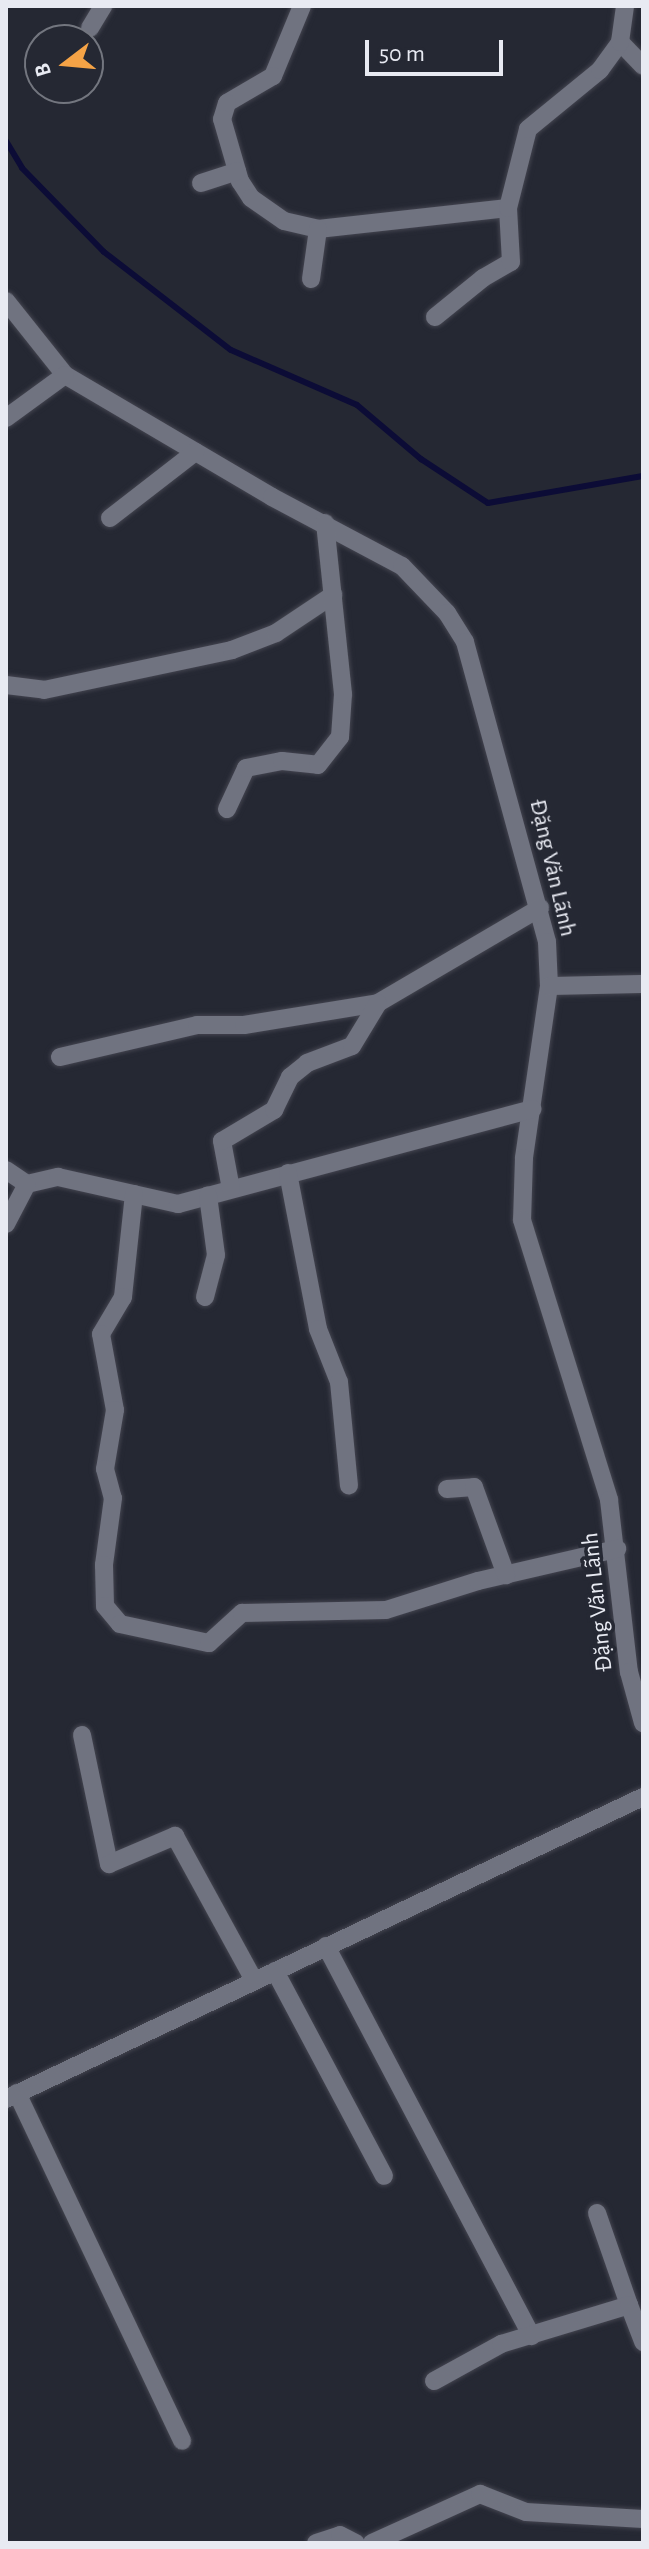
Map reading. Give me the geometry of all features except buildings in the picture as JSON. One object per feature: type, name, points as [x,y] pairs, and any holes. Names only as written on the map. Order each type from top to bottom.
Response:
[{"type":"street","points":[[92,24],[103,6]]},
{"type":"street","points":[[302,6],[273,76],[227,103],[222,119],[237,171],[251,198],[284,221],[318,229],[508,208]]},
{"type":"street","points":[[435,317],[483,278],[511,262],[508,208],[528,129],[600,70],[620,42],[625,6]]},
{"type":"street","points":[[620,42],[643,66]]},
{"type":"street","points":[[201,183],[237,171]]},
{"type":"street","points":[[311,279],[318,229]]},
{"type":"street","name":"Đặng Văn Lãnh","points":[[6,301],[65,375],[408,571],[461,635],[540,908],[549,986],[521,1186],[524,1229],[603,1476],[617,1549],[629,1672],[643,1723]]},
{"type":"street","points":[[6,418],[65,375]]},
{"type":"street","points":[[110,518],[195,452]]},
{"type":"street","points":[[227,809],[239,777],[251,765],[318,765],[336,749],[343,694],[325,523]]},
{"type":"street","points":[[6,685],[44,690],[232,650],[276,633],[333,595]]},
{"type":"street","points":[[60,1057],[197,1025],[270,1022],[378,1003],[540,908]]},
{"type":"street","points":[[549,986],[643,984]]},
{"type":"street","points":[[231,1189],[222,1141],[274,1110],[290,1077],[307,1063],[352,1046],[378,1003]]},
{"type":"street","points":[[6,1170],[27,1184],[58,1177],[178,1204],[532,1109]]},
{"type":"street","points":[[288,1173],[315,1316],[339,1382],[349,1486]]},
{"type":"street","points":[[6,1224],[27,1184]]},
{"type":"street","points":[[134,1194],[123,1297],[101,1334],[115,1410],[105,1469],[113,1498],[104,1565],[110,1616],[133,1631],[201,1644],[215,1640],[220,1629],[242,1613],[386,1610],[506,1575],[617,1549]]},
{"type":"street","points":[[205,1297],[216,1255],[208,1196]]},
{"type":"street","points":[[447,1489],[474,1487],[506,1575]]},
{"type":"street","points":[[82,1735],[109,1864],[175,1836],[254,1980]]},
{"type":"street","points":[[182,2441],[11,2096],[643,1797]]},
{"type":"street","points":[[326,1946],[532,2336]]},
{"type":"street","points":[[275,1971],[384,2176]]},
{"type":"street","points":[[597,2213],[643,2342]]},
{"type":"street","points":[[434,2381],[494,2348],[629,2305]]},
{"type":"street","points":[[372,2543],[480,2494],[526,2512],[643,2519]]},
{"type":"street","points":[[316,2543],[340,2535],[356,2543]]},
{"type":"waterway","points":[[6,141],[22,168],[104,252],[231,350],[357,405],[421,459],[488,503],[643,476]]}]
